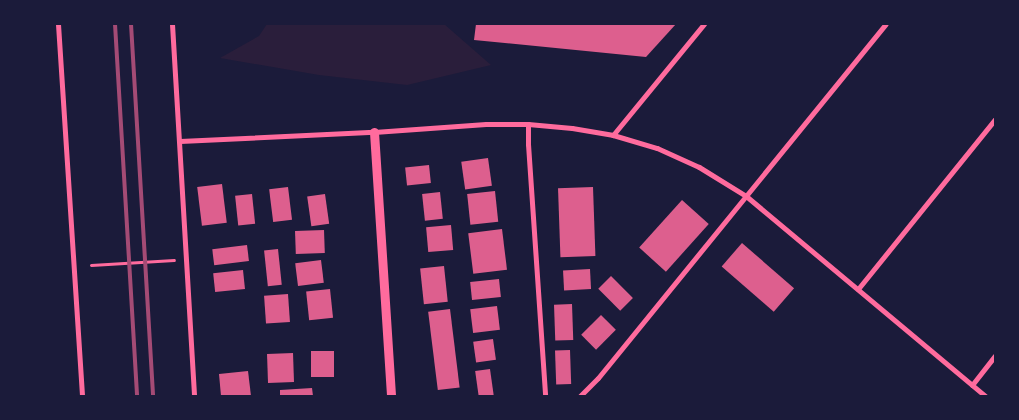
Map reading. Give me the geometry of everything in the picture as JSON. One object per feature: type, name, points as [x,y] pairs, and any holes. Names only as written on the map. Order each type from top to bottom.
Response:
[{"type":"street","points":[[58,24],[82,396]]},
{"type":"street","points":[[172,24],[194,396]]},
{"type":"street","points":[[613,135],[704,24]]},
{"type":"street","points":[[580,396],[598,378],[886,24]]},
{"type":"street","points":[[858,289],[995,119]]},
{"type":"street","points":[[180,141],[374,132],[486,124],[528,124],[572,128],[613,135],[657,148],[746,196],[985,396]]},
{"type":"street","points":[[528,124],[545,396]]},
{"type":"street","points":[[374,132],[390,396]]},
{"type":"street","points":[[972,385],[995,356]]},
{"type":"path","points":[[90,265],[185,259]]},
{"type":"shaded area","points":[[267,24],[444,24],[491,65],[407,85],[319,75],[220,58],[259,36]]},
{"type":"building","points":[[476,24],[676,24],[646,57],[474,40]]},
{"type":"building","points":[[488,158],[492,186],[465,189],[461,162]]},
{"type":"building","points":[[429,165],[431,183],[407,185],[405,168]]},
{"type":"building","points":[[222,184],[227,223],[202,226],[197,187]]},
{"type":"building","points":[[288,187],[292,220],[273,222],[269,189]]},
{"type":"building","points":[[593,187],[595,256],[560,257],[558,188]]},
{"type":"building","points":[[495,191],[498,222],[470,225],[467,194]]},
{"type":"building","points":[[440,192],[443,219],[425,221],[422,194]]},
{"type":"building","points":[[252,194],[255,224],[238,226],[235,196]]},
{"type":"building","points":[[325,194],[329,224],[311,226],[307,197]]},
{"type":"building","points":[[682,200],[709,224],[666,272],[639,248]]},
{"type":"building","points":[[451,225],[453,250],[428,252],[426,227]]},
{"type":"building","points":[[502,229],[507,270],[473,274],[468,233]]},
{"type":"building","points":[[324,230],[325,253],[296,254],[295,231]]},
{"type":"building","points":[[742,243],[794,288],[774,312],[722,266]]},
{"type":"building","points":[[247,245],[249,261],[214,265],[212,249]]},
{"type":"building","points":[[278,249],[282,285],[268,286],[264,250]]},
{"type":"building","points":[[321,260],[324,283],[298,286],[295,263]]},
{"type":"building","points":[[444,266],[448,302],[424,304],[420,269]]},
{"type":"building","points":[[590,269],[591,289],[564,290],[563,270]]},
{"type":"building","points":[[243,270],[245,289],[215,292],[213,273]]},
{"type":"building","points":[[611,276],[633,298],[620,311],[598,289]]},
{"type":"building","points":[[499,279],[501,297],[472,300],[470,282]]},
{"type":"building","points":[[330,289],[333,318],[309,320],[306,292]]},
{"type":"building","points":[[288,294],[290,322],[266,324],[264,296]]},
{"type":"building","points":[[572,304],[573,340],[555,341],[554,305]]},
{"type":"building","points":[[497,306],[500,330],[473,333],[470,309]]},
{"type":"building","points":[[450,309],[460,387],[438,390],[428,312]]},
{"type":"building","points":[[601,315],[616,330],[596,350],[581,335]]},
{"type":"building","points":[[493,339],[496,360],[476,363],[473,342]]},
{"type":"building","points":[[570,350],[571,384],[556,385],[555,351]]},
{"type":"building","points":[[311,351],[334,351],[334,377],[311,377]]},
{"type":"building","points":[[293,353],[294,382],[268,383],[267,354]]},
{"type":"building","points":[[490,369],[494,396],[479,396],[475,371]]},
{"type":"building","points":[[248,371],[251,396],[221,396],[219,374]]},
{"type":"building","points":[[312,388],[313,396],[280,396],[280,390]]},
{"type":"railway","points":[[115,24],[137,396]]},
{"type":"railway","points":[[131,24],[153,396]]}]
